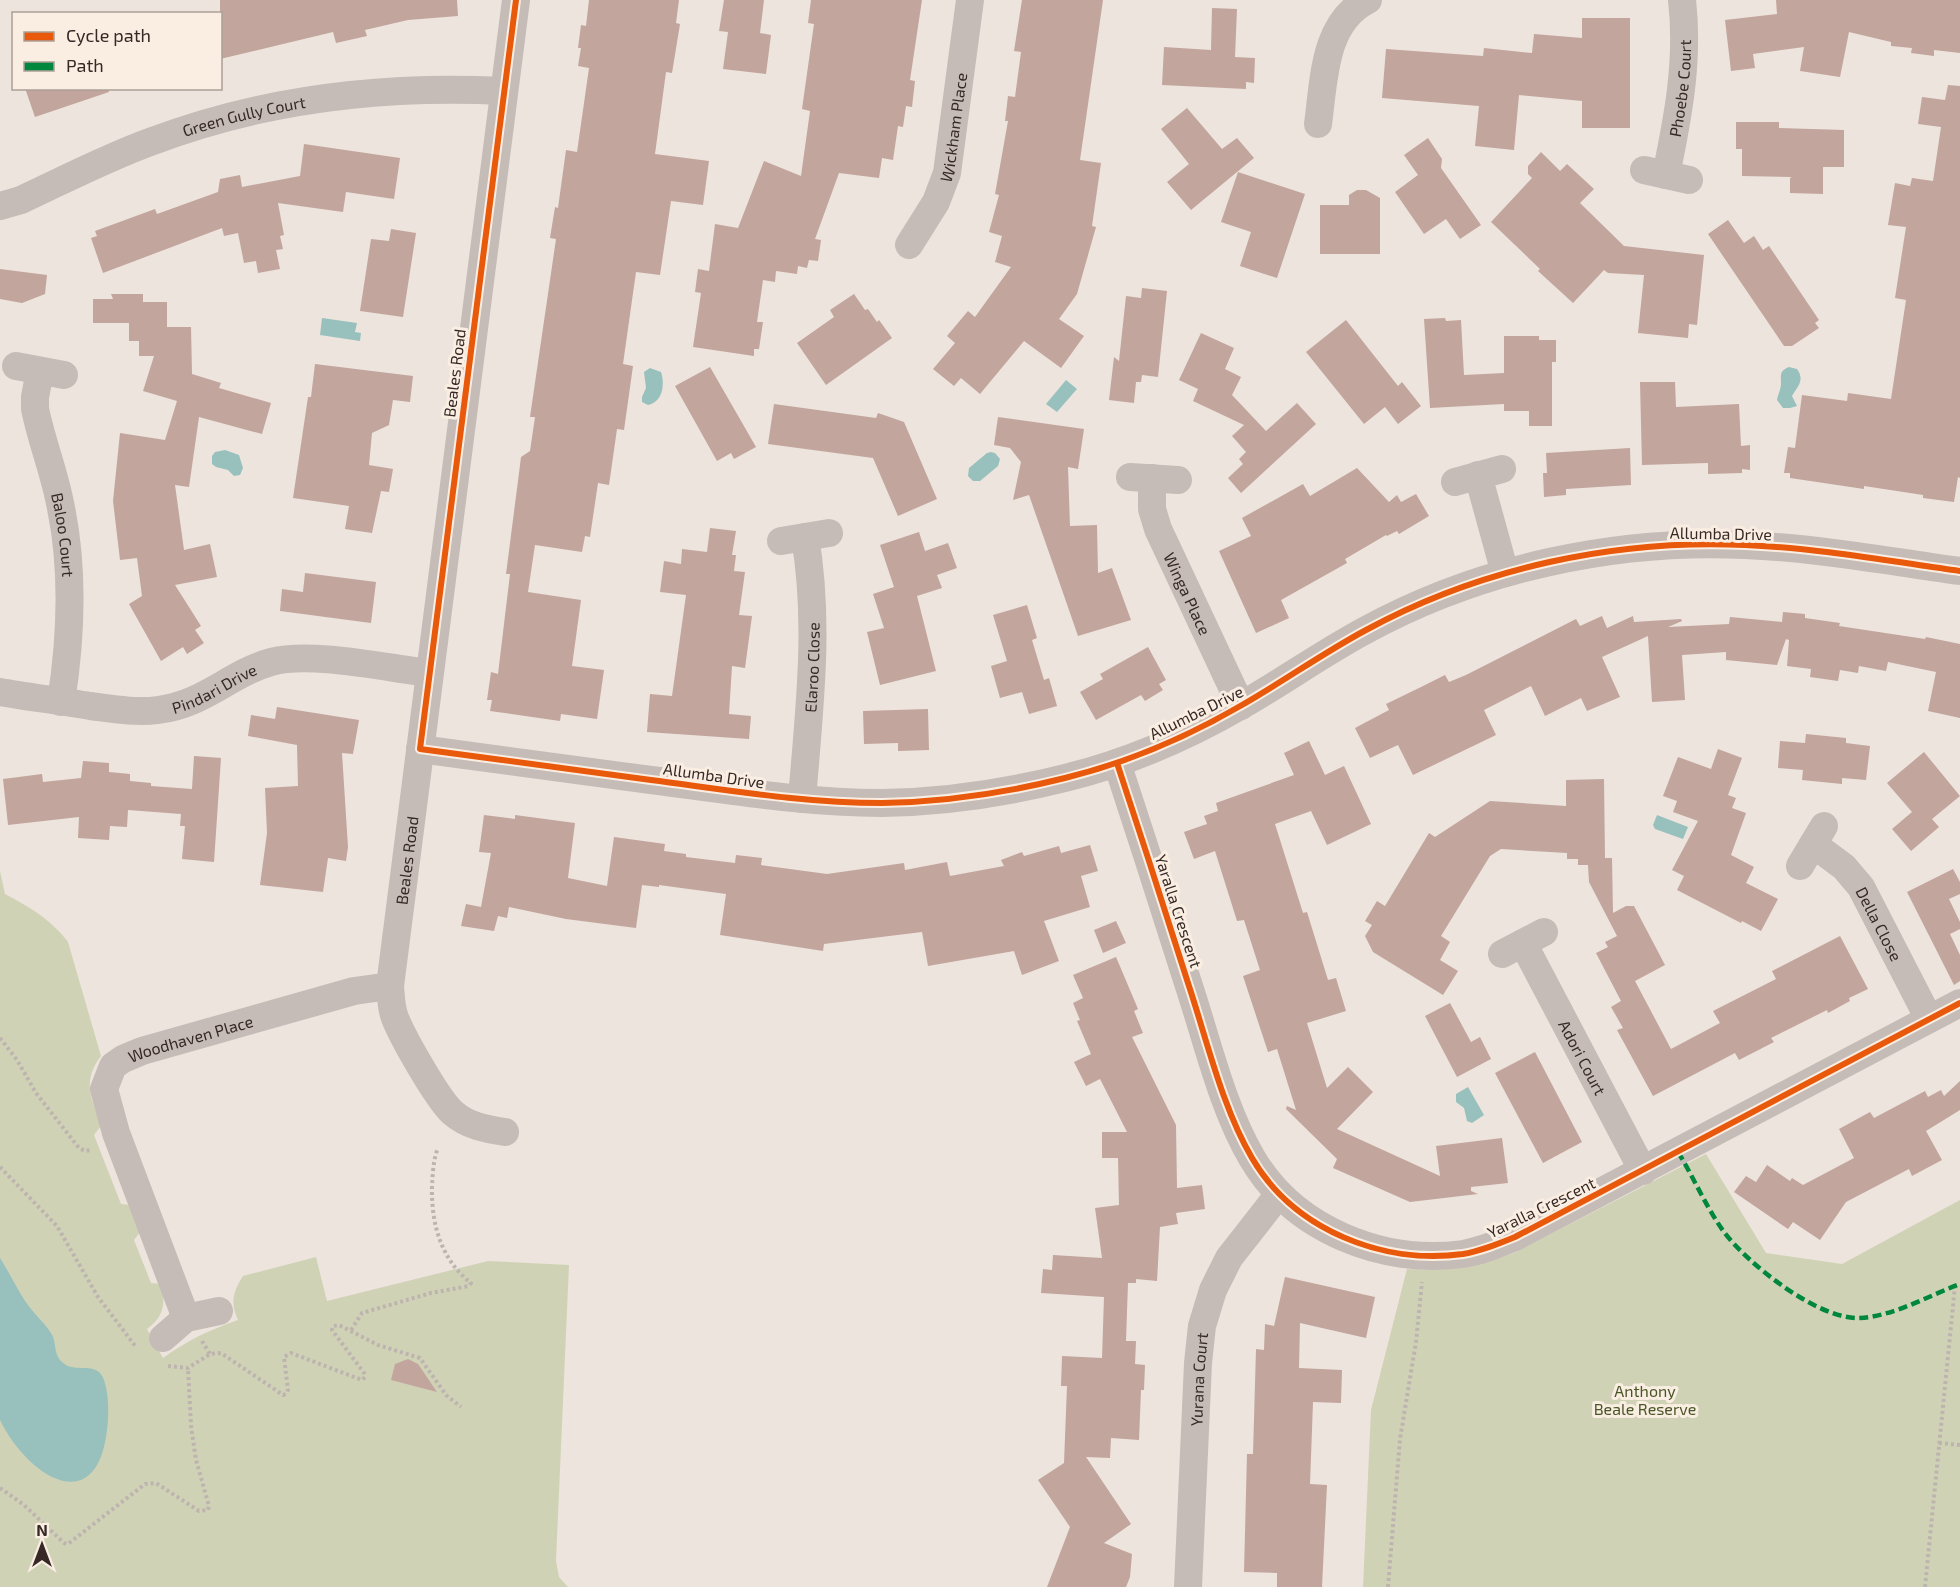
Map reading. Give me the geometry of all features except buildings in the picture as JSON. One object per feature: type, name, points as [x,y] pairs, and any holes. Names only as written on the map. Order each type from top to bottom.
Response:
[{"type":"street","name":"Beales Road","points":[[505,1132],[467,1122],[442,1100],[395,1017],[390,986],[516,0]]},
{"type":"street","name":"Wickham Place","points":[[909,245],[936,202],[947,173],[970,0]]},
{"type":"street","points":[[1318,124],[1332,42],[1350,12],[1368,0]]},
{"type":"street","name":"Phoebe Court","points":[[1666,175],[1678,114],[1684,64],[1682,0]]},
{"type":"street","name":"Green Gully Court","points":[[0,206],[21,200],[150,142],[255,111],[298,102],[383,91],[418,89],[504,91]]},
{"type":"street","name":"Baloo Court","points":[[40,371],[35,409],[62,509],[68,560],[69,615],[61,702]]},
{"type":"street","points":[[1478,475],[1505,573]]},
{"type":"street","name":"Winga Place","points":[[1153,478],[1152,509],[1158,529],[1241,706]]},
{"type":"street","name":"Elaroo Close","points":[[802,799],[813,640],[812,578],[805,537]]},
{"type":"street","name":"Allumba Drive","points":[[420,749],[802,799],[879,803],[949,799],[1066,778],[1117,763],[1241,706],[1382,621],[1447,593],[1505,573],[1555,561],[1654,546],[1712,544],[1814,550],[1960,571]]},
{"type":"street","name":"Pindari Drive","points":[[0,692],[135,711],[177,707],[197,700],[253,668],[292,658],[429,673]]},
{"type":"street","name":"Yaralla Crescent","points":[[1117,763],[1229,1107],[1253,1160],[1279,1194],[1315,1222],[1360,1244],[1408,1255],[1446,1256],[1483,1250],[1515,1237],[1960,1003]]},
{"type":"street","name":"Della Close","points":[[1812,845],[1844,867],[1860,887],[1929,1019]]},
{"type":"street","name":"Adori Court","points":[[1523,943],[1642,1171]]},
{"type":"street","name":"Woodhaven Place","points":[[186,1318],[116,1133],[104,1089],[113,1066],[142,1051],[354,991],[390,986]]},
{"type":"street","name":"Yurana Court","points":[[1188,1587],[1198,1363],[1202,1326],[1213,1290],[1229,1258],[1279,1194]]},
{"type":"street","points":[[156,1352],[186,1318],[219,1311]]},
{"type":"path","points":[[0,1038],[17,1060],[36,1093],[79,1148],[85,1151],[91,1150]]},
{"type":"path","points":[[351,1330],[362,1313],[431,1293],[469,1286],[471,1283],[462,1276],[437,1235],[433,1218],[433,1176],[438,1148]]},
{"type":"path","points":[[0,1167],[57,1226],[98,1297],[156,1352],[188,1368]]},
{"type":"path","points":[[1388,1587],[1400,1439],[1419,1317],[1422,1282]]},
{"type":"path","points":[[1925,1587],[1954,1286]]},
{"type":"path","points":[[188,1368],[210,1354],[220,1353],[283,1395],[288,1390],[284,1357],[291,1353],[362,1380],[365,1377],[364,1373],[332,1328],[339,1325],[378,1345],[420,1359],[446,1395],[461,1407]]},
{"type":"path","points":[[0,1488],[24,1505],[64,1543],[68,1544],[145,1484],[151,1482],[156,1483],[199,1512],[208,1510],[209,1506],[194,1449],[188,1368]]},
{"type":"path","points":[[1939,1443],[1960,1445]]},
{"type":"green space","points":[[0,871],[5,894],[47,920],[68,942],[101,1056],[91,1074],[90,1082],[92,1099],[101,1126],[94,1135],[121,1204],[131,1205],[141,1231],[134,1240],[151,1283],[161,1284],[162,1309],[157,1320],[147,1329],[163,1358],[199,1336],[238,1320],[234,1298],[243,1276],[316,1257],[327,1301],[488,1261],[569,1265],[556,1561],[559,1577],[568,1587],[0,1587]]},
{"type":"green space","name":"Anthony Beale Reserve","points":[[1706,1154],[1766,1253],[1842,1264],[1960,1200],[1960,1587],[1363,1587],[1371,1410],[1407,1269],[1462,1266],[1514,1253]]},
{"type":"water","points":[[322,318],[357,323],[355,332],[361,333],[360,341],[320,335]]},
{"type":"water","points":[[1789,367],[1797,369],[1800,376],[1800,383],[1792,396],[1797,406],[1783,408],[1777,400],[1781,386],[1781,374]]},
{"type":"water","points":[[650,368],[661,372],[663,387],[657,400],[648,405],[642,402],[642,397],[646,388],[644,372]]},
{"type":"water","points":[[1066,380],[1077,389],[1057,412],[1046,404]]},
{"type":"water","points":[[225,450],[239,455],[243,468],[240,475],[234,476],[228,470],[212,464],[212,456],[215,452]]},
{"type":"water","points":[[991,452],[1000,459],[998,466],[980,481],[973,481],[968,476],[969,468]]},
{"type":"water","points":[[1657,815],[1688,827],[1683,839],[1655,829],[1653,825]]},
{"type":"water","points":[[1468,1087],[1484,1115],[1472,1123],[1467,1121],[1464,1108],[1456,1102],[1456,1094]]},
{"type":"water","points":[[0,1258],[25,1301],[51,1333],[59,1359],[67,1366],[96,1370],[104,1380],[108,1398],[108,1418],[100,1458],[89,1475],[75,1482],[59,1480],[42,1471],[12,1440],[0,1420]]},
{"type":"marked path","points":[[1678,1152],[1711,1213],[1735,1245],[1785,1288],[1824,1310],[1860,1318],[1885,1314],[1960,1284]]},
{"type":"cycle path","points":[[516,0],[420,749],[795,798],[882,803],[951,799],[1065,778],[1111,765],[1156,748],[1221,717],[1350,639],[1410,608],[1502,574],[1550,562],[1647,547],[1696,544],[1745,545],[1826,552],[1960,571]]},
{"type":"cycle path","points":[[1117,763],[1216,1073],[1241,1138],[1270,1183],[1291,1205],[1316,1223],[1343,1237],[1372,1247],[1402,1254],[1433,1256],[1463,1254],[1515,1237],[1960,1003]]}]
